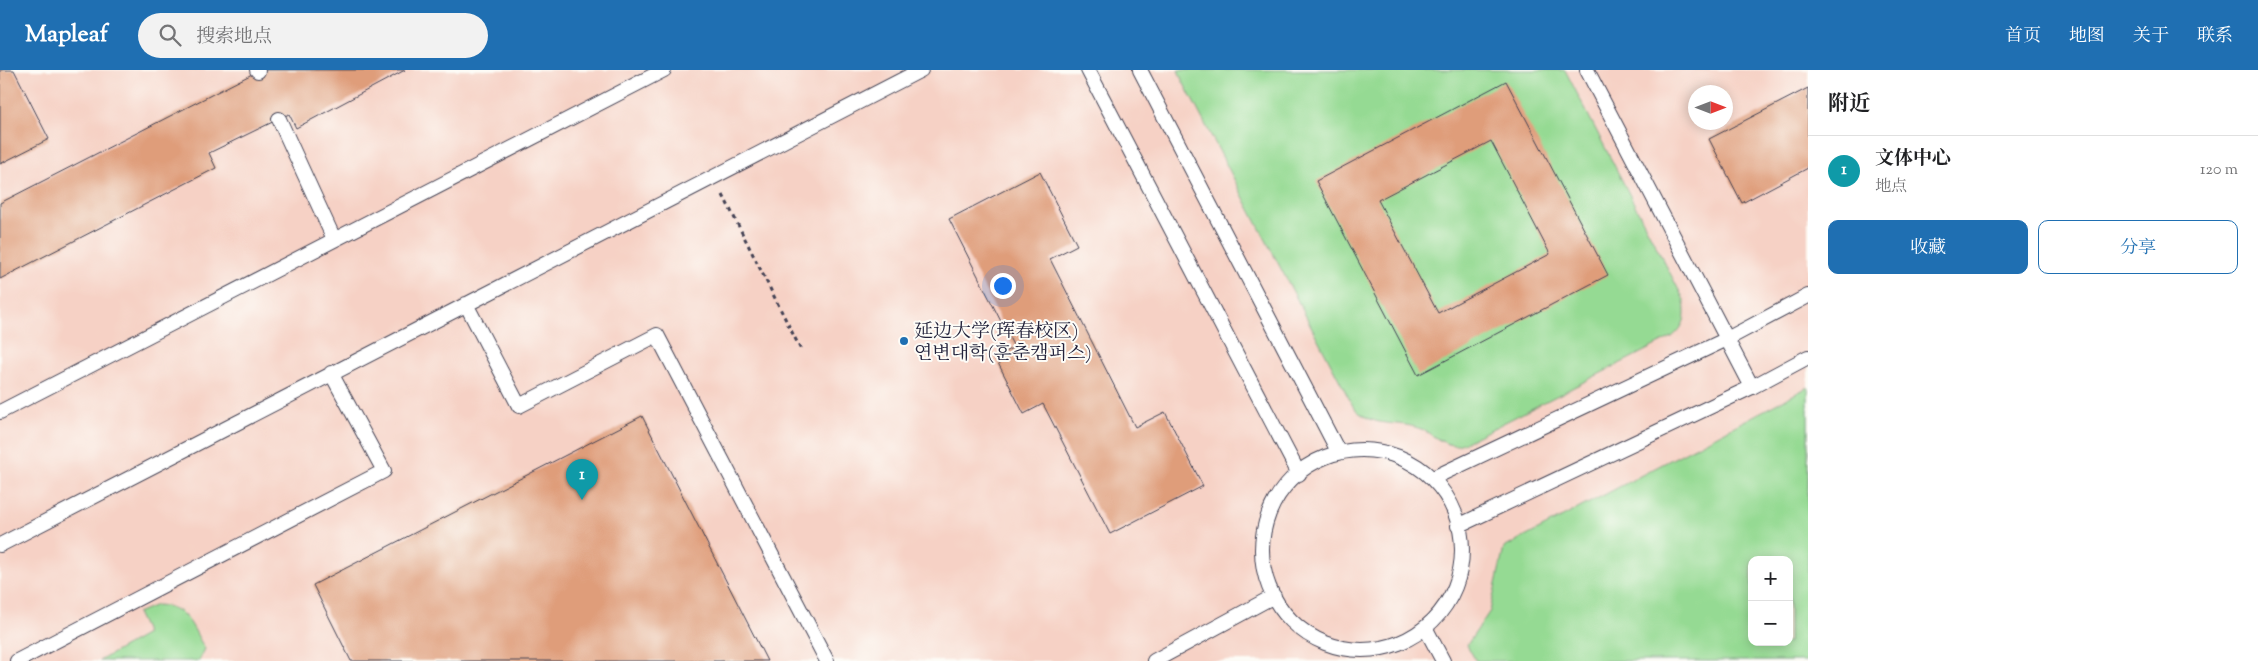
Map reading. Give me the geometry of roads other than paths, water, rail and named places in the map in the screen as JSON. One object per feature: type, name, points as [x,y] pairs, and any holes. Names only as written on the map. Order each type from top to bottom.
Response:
[{"type":"lane","points":[[0,412],[664,70]]},
{"type":"lane","points":[[0,545],[921,70]]},
{"type":"lane","points":[[1088,70],[1299,474]]},
{"type":"lane","points":[[1140,70],[1339,453]]},
{"type":"lane","points":[[1587,70],[1752,387]]},
{"type":"lane","points":[[278,119],[334,239]]},
{"type":"lane","points":[[1433,478],[1727,339],[1808,296]]},
{"type":"lane","points":[[466,304],[519,406],[657,335],[827,661]]},
{"type":"lane","points":[[1458,526],[1752,387],[1808,357]]},
{"type":"lane","points":[[17,661],[384,471],[331,374]]},
{"type":"lane","points":[[1376,450],[1407,460],[1433,478],[1452,504],[1462,537],[1461,571],[1448,603],[1426,629],[1396,646],[1362,651],[1329,645],[1299,628],[1276,602],[1264,572],[1263,540],[1271,509],[1288,482],[1314,462],[1339,453],[1376,450]]},
{"type":"lane","points":[[1154,661],[1274,596]]},
{"type":"lane","points":[[1426,629],[1443,661]]},
{"type":"lane","points":[[1378,648],[1385,661]]},
{"type":"place","name":"延边大学(珲春校区) 연변대학(훈춘캠퍼스)","points":[[904,341]]},
{"type":"place","name":"文体中心","points":[[582,500]]}]
